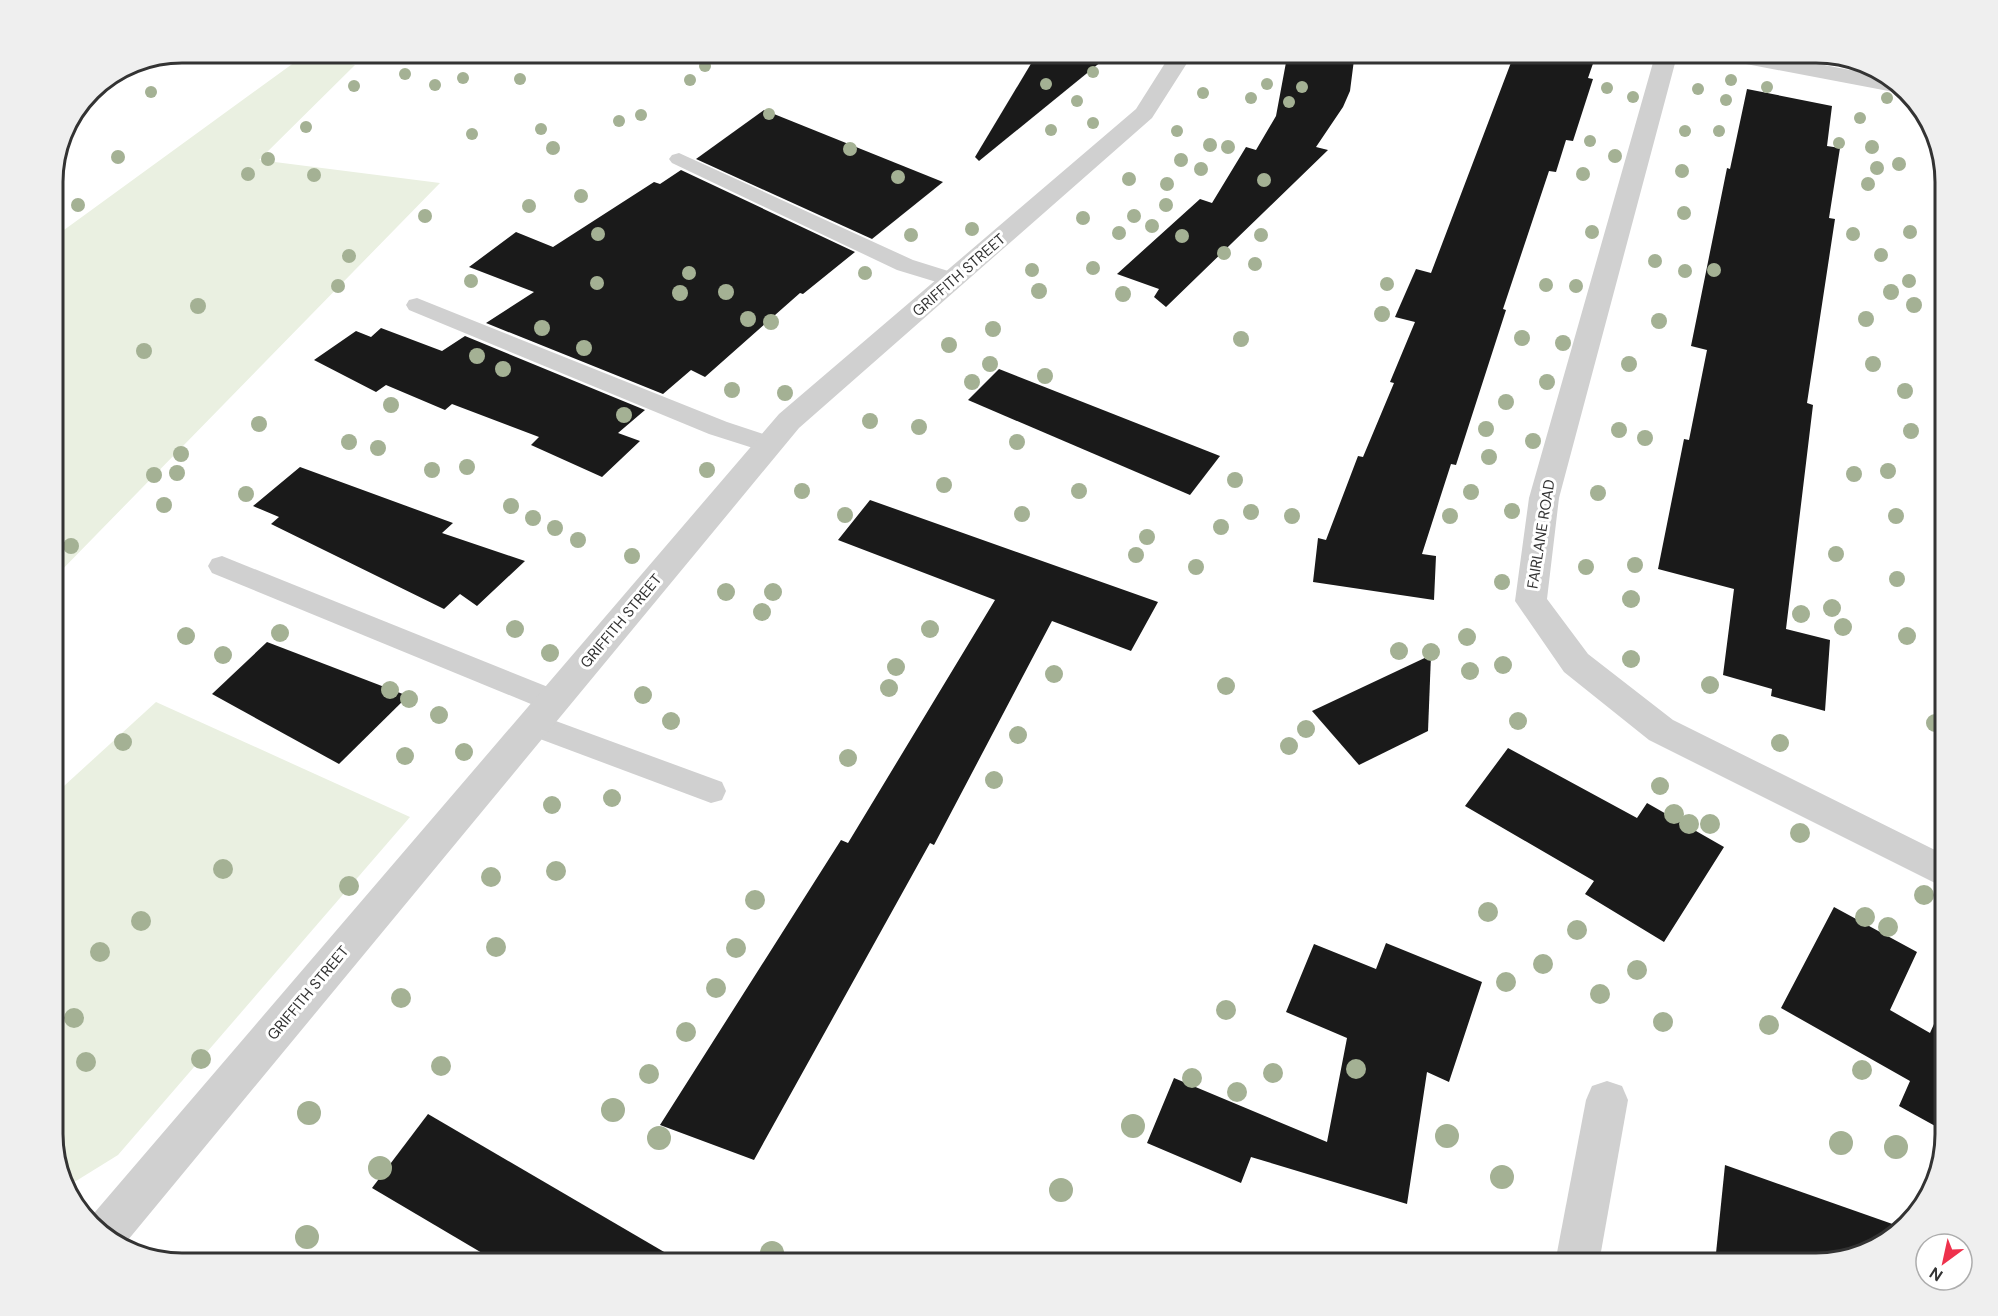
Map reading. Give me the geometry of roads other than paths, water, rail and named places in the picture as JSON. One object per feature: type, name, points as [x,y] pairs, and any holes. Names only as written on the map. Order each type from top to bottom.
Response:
[{"type":"street","name":"GRIFFITH STREET","points":[[110,1228],[789,421],[1144,113],[1176,63]]},
{"type":"street","name":"FAIRLANE ROAD","points":[[1664,63],[1544,498],[1531,602],[1576,663],[1661,730],[1935,867]]},
{"type":"street","points":[[1778,63],[1881,83]]},
{"type":"street","points":[[1579,1253],[1607,1100]]},
{"type":"lane","points":[[679,159],[905,265],[953,280]]},
{"type":"lane","points":[[417,305],[718,428],[769,446]]},
{"type":"lane","points":[[222,566],[711,791]]}]
